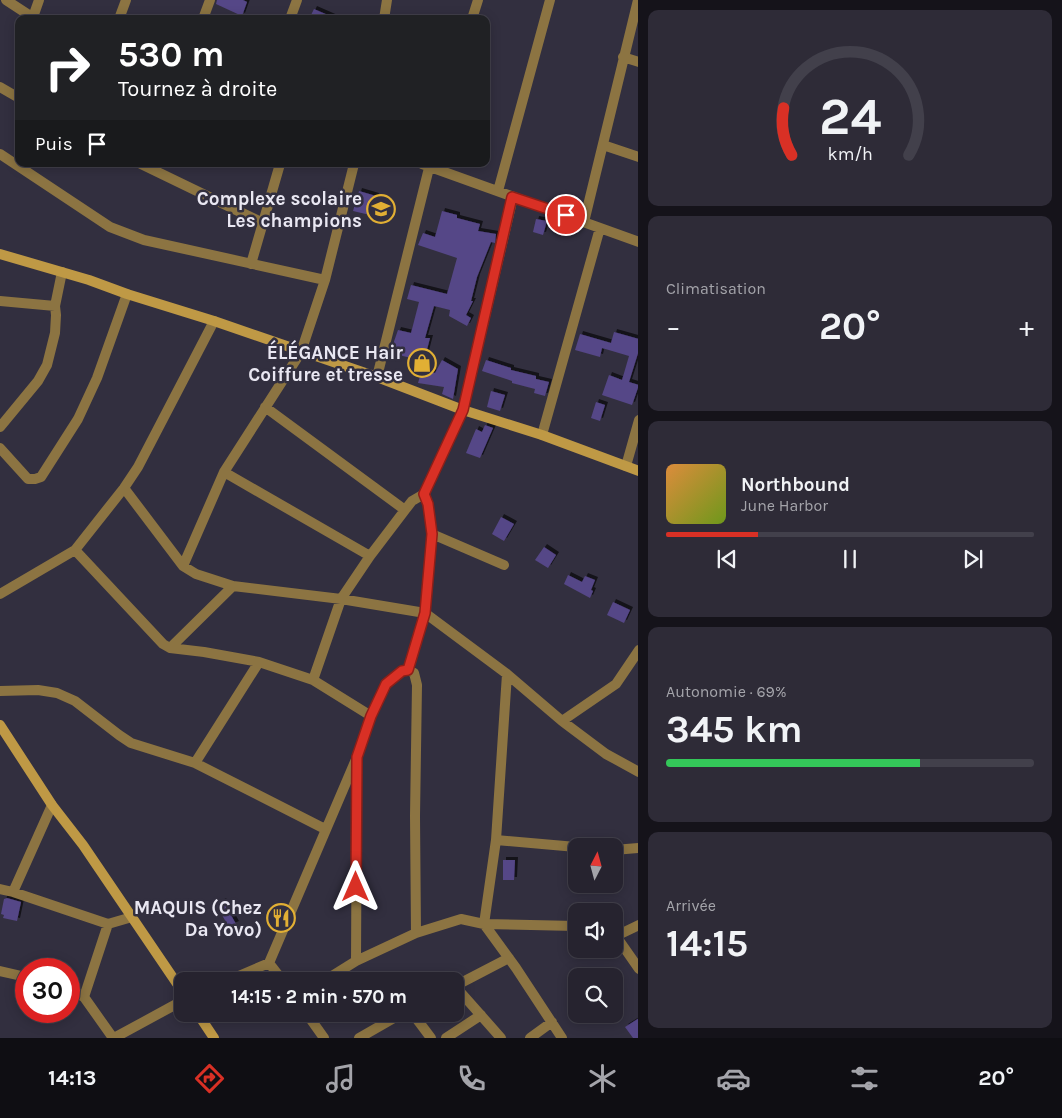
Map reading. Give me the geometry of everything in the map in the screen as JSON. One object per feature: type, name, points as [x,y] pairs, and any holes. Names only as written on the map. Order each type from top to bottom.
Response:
[{"type":"main road","points":[[0,254],[214,321],[376,377],[463,410],[542,435],[638,471]]},
{"type":"main road","points":[[0,725],[52,805],[83,845],[174,979]]},
{"type":"main road","points":[[203,1022],[214,1038]]},
{"type":"street","points":[[6,0],[29,15]]},
{"type":"street","points":[[35,15],[39,0]]},
{"type":"street","points":[[120,15],[126,0]]},
{"type":"street","points":[[204,15],[210,0]]},
{"type":"street","points":[[291,15],[297,0]]},
{"type":"street","points":[[385,15],[387,0]]},
{"type":"street","points":[[473,15],[478,0]]},
{"type":"street","points":[[498,191],[550,0]]},
{"type":"street","points":[[584,222],[638,0]]},
{"type":"street","points":[[624,57],[638,62]]},
{"type":"street","points":[[2,92],[15,97]]},
{"type":"street","points":[[603,145],[638,157]]},
{"type":"street","points":[[0,154],[15,164]]},
{"type":"street","points":[[20,167],[110,227],[144,240],[325,280]]},
{"type":"street","points":[[150,167],[263,223]]},
{"type":"street","points":[[251,264],[279,167]]},
{"type":"street","points":[[183,566],[224,472],[301,352],[325,280],[353,167]]},
{"type":"street","points":[[376,377],[427,167]]},
{"type":"street","points":[[432,167],[638,242]]},
{"type":"street","points":[[313,680],[341,599],[370,556],[412,501],[424,494],[463,410],[512,197]]},
{"type":"street","points":[[542,435],[600,228]]},
{"type":"street","points":[[0,427],[38,381],[47,365],[55,333],[55,306],[62,272]]},
{"type":"street","points":[[0,448],[28,479],[35,480],[41,477],[78,419],[97,378],[127,294]]},
{"type":"street","points":[[0,300],[55,306]]},
{"type":"street","points":[[0,594],[75,550],[124,488],[138,467],[214,321]]},
{"type":"street","points":[[265,407],[405,510]]},
{"type":"street","points":[[626,466],[638,420]]},
{"type":"street","points":[[224,472],[370,556]]},
{"type":"street","points":[[124,488],[183,566],[196,574],[233,586],[341,599],[425,613],[507,674],[562,721],[606,754],[638,772]]},
{"type":"street","points":[[408,670],[425,613],[432,534],[428,504],[424,494]]},
{"type":"street","points":[[432,534],[504,565]]},
{"type":"street","points":[[75,550],[163,644],[170,648],[259,662],[313,680],[371,716]]},
{"type":"street","points":[[170,648],[233,586]]},
{"type":"street","points":[[562,721],[616,684],[638,650]]},
{"type":"street","points":[[196,763],[259,662]]},
{"type":"street","points":[[247,972],[269,962],[357,757],[371,716],[386,684],[402,671],[408,670],[414,673],[416,685],[414,816],[416,933]]},
{"type":"street","points":[[507,674],[496,840],[484,924],[562,1038]]},
{"type":"street","points":[[0,691],[38,690],[57,693],[75,701],[131,743],[196,763],[325,829]]},
{"type":"street","points":[[356,961],[357,757]]},
{"type":"street","points":[[12,892],[52,805]]},
{"type":"street","points":[[496,840],[568,846]]},
{"type":"street","points":[[623,849],[638,848]]},
{"type":"street","points":[[0,889],[108,924],[132,917]]},
{"type":"street","points":[[338,972],[356,961],[416,933],[461,919],[484,924],[568,926]]},
{"type":"street","points":[[84,997],[108,924]]},
{"type":"street","points":[[623,932],[638,925]]},
{"type":"street","points":[[623,947],[638,969]]},
{"type":"street","points":[[464,981],[509,958]]},
{"type":"street","points":[[269,962],[276,972]]},
{"type":"street","points":[[0,971],[15,974]]},
{"type":"street","points":[[80,995],[84,997],[113,1038],[174,1005]]},
{"type":"street","points":[[464,996],[501,1038]]},
{"type":"street","points":[[446,1038],[481,1015]]},
{"type":"street","points":[[313,1022],[324,1038]]},
{"type":"street","points":[[359,1038],[387,1022]]},
{"type":"street","points":[[419,1022],[431,1038]]},
{"type":"street","points":[[530,1038],[552,1022]]},
{"type":"building","points":[[217,0],[243,0],[247,2],[242,15],[216,4]]},
{"type":"building","points":[[314,9],[328,15],[311,15]]},
{"type":"building","points":[[359,191],[376,196],[370,215],[353,211]]},
{"type":"building","points":[[442,211],[457,215],[457,218],[480,224],[478,231],[496,234],[495,243],[491,242],[477,277],[471,301],[473,301],[466,315],[471,318],[467,326],[449,316],[450,310],[434,306],[425,338],[430,338],[424,361],[390,353],[398,330],[411,333],[419,302],[407,299],[411,285],[447,294],[457,258],[418,245],[423,233],[435,237]]},
{"type":"building","points":[[536,219],[547,221],[543,235],[533,232]]},
{"type":"building","points":[[614,332],[638,339],[638,353],[629,382],[638,385],[632,405],[602,395],[609,375],[622,380],[629,356],[602,348],[600,357],[575,350],[580,334],[611,343]]},
{"type":"building","points":[[442,360],[458,369],[453,399],[442,394],[444,387],[418,383],[422,369],[435,373]]},
{"type":"building","points":[[486,360],[549,382],[545,396],[534,393],[535,389],[512,383],[512,381],[482,371]]},
{"type":"building","points":[[491,391],[505,395],[500,411],[487,407]]},
{"type":"building","points":[[596,402],[605,405],[600,421],[591,418]]},
{"type":"building","points":[[485,425],[493,428],[480,458],[466,453],[476,429],[482,432]]},
{"type":"building","points":[[501,517],[514,524],[504,541],[492,534]]},
{"type":"building","points":[[544,547],[556,555],[548,568],[535,560]]},
{"type":"building","points":[[568,575],[582,582],[585,576],[595,580],[590,598],[564,584]]},
{"type":"building","points":[[613,602],[630,610],[624,623],[607,615]]},
{"type":"building","points":[[503,860],[515,860],[514,880],[503,880]]},
{"type":"building","points":[[7,898],[21,902],[17,921],[3,918],[4,915],[1,914],[4,899]]},
{"type":"building","points":[[223,901],[236,924],[229,927],[216,905]]},
{"type":"building","points":[[638,1019],[638,1038],[633,1038],[625,1027]]},
{"type":"place","name":"Complexe scolaire Les champions","points":[[381,209]]},
{"type":"place","name":"ÉLÉGANCE Hair Coiffure et tresse","points":[[422,363]]},
{"type":"place","name":"MAQUIS (Chez Da Yovo)","points":[[281,918]]},
{"type":"route","points":[[356,887],[357,757],[371,716],[386,684],[402,671],[408,670],[425,613],[432,534],[431,517],[424,494],[463,410],[512,197],[566,215]]}]
